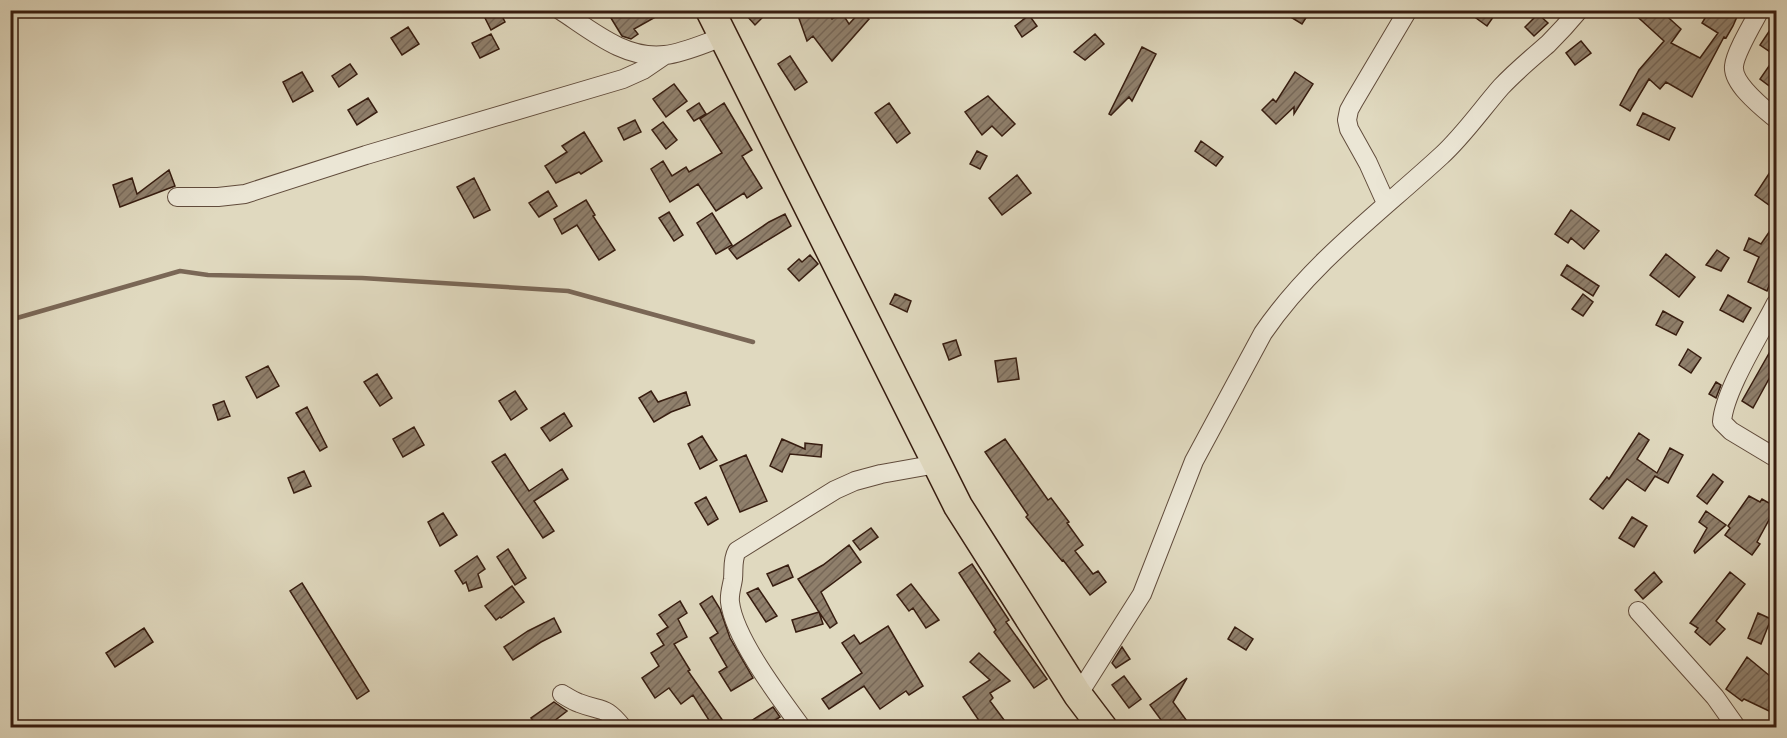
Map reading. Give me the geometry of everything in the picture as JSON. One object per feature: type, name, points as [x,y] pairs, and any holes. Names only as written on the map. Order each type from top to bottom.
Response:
[{"type":"main road","points":[[710,10],[958,506],[1078,695],[1103,728]]},
{"type":"street","points":[[560,10],[620,48],[632,52],[665,55]]},
{"type":"street","points":[[1386,203],[1368,162],[1349,129],[1347,120],[1354,100],[1408,10]]},
{"type":"street","points":[[1078,695],[1142,594],[1194,461],[1263,333],[1292,293],[1386,203],[1452,146],[1502,87],[1580,10]]},
{"type":"street","points":[[1760,10],[1736,56],[1733,67],[1737,80],[1743,88],[1776,119]]},
{"type":"street","points":[[177,197],[218,197],[245,194],[366,155],[623,79],[643,70],[665,55],[723,37]]},
{"type":"street","points":[[1776,303],[1734,384],[1722,411],[1722,422],[1731,431],[1776,458]]},
{"type":"street","points":[[802,728],[748,649],[732,609],[730,594],[733,558],[737,551],[835,490],[855,481],[937,464]]},
{"type":"street","points":[[1638,611],[1715,697],[1737,728]]},
{"type":"street","points":[[562,694],[578,703],[606,710],[623,728]]},
{"type":"building","points":[[481,10],[499,10],[505,22],[491,30]]},
{"type":"building","points":[[606,10],[668,10],[634,29],[638,34],[631,39],[622,36]]},
{"type":"building","points":[[753,10],[770,10],[755,25],[747,16]]},
{"type":"building","points":[[796,10],[827,10],[832,19],[842,13],[849,24],[860,12],[869,19],[832,61],[813,36],[807,41]]},
{"type":"building","points":[[1279,10],[1311,10],[1302,24]]},
{"type":"building","points":[[1465,10],[1498,10],[1487,26]]},
{"type":"building","points":[[1630,10],[1660,10],[1681,29],[1671,43],[1700,58],[1718,33],[1702,23],[1710,10],[1740,10],[1692,97],[1666,82],[1660,89],[1649,79],[1630,111],[1620,105],[1639,70],[1664,41]]},
{"type":"building","points":[[1538,14],[1548,23],[1534,36],[1525,27]]},
{"type":"building","points":[[1029,15],[1037,26],[1022,37],[1015,26]]},
{"type":"building","points":[[1776,21],[1776,56],[1760,45]]},
{"type":"building","points":[[408,27],[419,44],[402,55],[391,38]]},
{"type":"building","points":[[491,34],[499,49],[480,58],[472,43]]},
{"type":"building","points":[[1095,34],[1104,44],[1085,60],[1074,52]]},
{"type":"building","points":[[1581,41],[1591,53],[1575,65],[1566,53]]},
{"type":"building","points":[[1142,47],[1156,54],[1132,101],[1129,97],[1111,115],[1109,114]]},
{"type":"building","points":[[790,56],[807,82],[795,90],[778,64]]},
{"type":"building","points":[[1776,56],[1776,91],[1760,79]]},
{"type":"building","points":[[350,64],[357,74],[339,87],[332,76]]},
{"type":"building","points":[[302,72],[313,91],[293,102],[283,82]]},
{"type":"building","points":[[1295,72],[1313,84],[1294,114],[1294,107],[1276,124],[1262,110],[1273,99],[1276,102]]},
{"type":"building","points":[[674,84],[687,101],[666,117],[653,99]]},
{"type":"building","points":[[988,96],[1015,124],[1002,136],[992,126],[982,135],[965,112]]},
{"type":"building","points":[[368,98],[377,112],[357,125],[348,110]]},
{"type":"building","points":[[699,103],[706,114],[694,121],[687,111]]},
{"type":"building","points":[[724,103],[752,150],[742,156],[762,188],[747,198],[744,193],[716,211],[698,184],[670,202],[651,169],[663,161],[672,176],[686,167],[689,172],[722,153],[700,119]]},
{"type":"building","points":[[889,103],[910,133],[897,143],[875,113]]},
{"type":"building","points":[[1643,113],[1675,128],[1669,140],[1637,125]]},
{"type":"building","points":[[635,120],[641,132],[624,140],[618,128]]},
{"type":"building","points":[[663,122],[677,140],[666,149],[652,130]]},
{"type":"building","points":[[584,132],[602,161],[581,174],[579,172],[556,183],[545,166],[567,152],[562,146]]},
{"type":"building","points":[[1201,141],[1223,157],[1216,166],[1195,151]]},
{"type":"building","points":[[977,151],[987,156],[980,169],[970,164]]},
{"type":"building","points":[[1776,163],[1776,210],[1755,195]]},
{"type":"building","points":[[169,170],[175,186],[120,207],[113,185],[132,178],[137,194]]},
{"type":"building","points":[[1017,175],[1031,193],[1002,215],[989,198]]},
{"type":"building","points":[[474,178],[490,210],[474,218],[457,187]]},
{"type":"building","points":[[548,191],[557,206],[539,217],[529,203]]},
{"type":"building","points":[[586,200],[595,215],[593,216],[615,250],[599,260],[577,225],[562,234],[554,219]]},
{"type":"building","points":[[1571,210],[1599,231],[1584,249],[1571,238],[1568,243],[1555,234]]},
{"type":"building","points":[[669,212],[683,235],[674,241],[659,218]]},
{"type":"building","points":[[712,213],[732,245],[716,254],[697,223]]},
{"type":"building","points":[[785,214],[791,226],[737,259],[729,249],[769,222]]},
{"type":"building","points":[[1776,222],[1776,268],[1767,291],[1748,282],[1759,257],[1744,250],[1749,238],[1761,244]]},
{"type":"building","points":[[1717,250],[1729,258],[1721,271],[1706,265]]},
{"type":"building","points":[[1666,254],[1695,277],[1679,297],[1650,275]]},
{"type":"building","points":[[810,255],[818,264],[799,281],[788,269],[799,259],[802,262]]},
{"type":"building","points":[[1567,265],[1599,286],[1593,296],[1561,275]]},
{"type":"building","points":[[895,294],[911,301],[907,312],[890,304]]},
{"type":"building","points":[[1583,294],[1593,302],[1583,316],[1572,309]]},
{"type":"building","points":[[1728,295],[1751,308],[1743,322],[1720,310]]},
{"type":"building","points":[[1663,311],[1683,322],[1676,335],[1656,325]]},
{"type":"building","points":[[956,340],[961,355],[949,360],[943,344]]},
{"type":"building","points":[[1776,341],[1776,366],[1753,408],[1742,401]]},
{"type":"building","points":[[1688,349],[1701,358],[1691,373],[1679,365]]},
{"type":"building","points":[[1016,358],[1019,379],[998,382],[995,361]]},
{"type":"building","points":[[268,366],[279,386],[257,398],[246,377]]},
{"type":"building","points":[[377,374],[392,398],[380,406],[364,382]]},
{"type":"building","points":[[1716,382],[1721,385],[1716,398],[1709,394]]},
{"type":"building","points":[[515,391],[527,409],[511,420],[499,401]]},
{"type":"building","points":[[651,391],[658,402],[686,392],[690,405],[654,422],[639,398]]},
{"type":"building","points":[[224,401],[230,416],[218,420],[213,405]]},
{"type":"building","points":[[307,407],[327,447],[320,451],[296,413]]},
{"type":"building","points":[[564,413],[572,426],[550,441],[541,428]]},
{"type":"building","points":[[414,427],[424,445],[403,457],[393,439]]},
{"type":"building","points":[[1639,433],[1649,440],[1637,459],[1657,473],[1670,448],[1683,455],[1668,483],[1655,476],[1645,491],[1627,479],[1603,509],[1590,499],[1607,477],[1609,479]]},
{"type":"building","points":[[702,436],[717,460],[700,469],[688,444]]},
{"type":"building","points":[[782,439],[805,449],[805,443],[822,445],[821,457],[790,454],[782,472],[770,466]]},
{"type":"building","points":[[1005,439],[1048,500],[1051,498],[1069,522],[1067,523],[1083,545],[1075,551],[1093,574],[1098,571],[1106,582],[1090,595],[1026,517],[1028,515],[985,452]]},
{"type":"building","points":[[505,454],[529,491],[562,469],[568,479],[534,501],[554,531],[543,538],[492,462]]},
{"type":"building","points":[[746,455],[767,501],[740,512],[720,466]]},
{"type":"building","points":[[304,471],[311,486],[294,493],[288,478]]},
{"type":"building","points":[[1713,474],[1723,482],[1707,504],[1697,496]]},
{"type":"building","points":[[1749,496],[1760,502],[1762,499],[1776,507],[1757,542],[1760,544],[1752,555],[1725,535],[1730,528],[1728,526]]},
{"type":"building","points":[[706,497],[718,519],[708,525],[695,503]]},
{"type":"building","points":[[1706,511],[1726,525],[1695,553],[1707,528],[1699,522]]},
{"type":"building","points":[[443,513],[457,535],[440,546],[428,522]]},
{"type":"building","points":[[1632,517],[1647,526],[1634,547],[1619,538]]},
{"type":"building","points":[[871,528],[878,537],[860,550],[853,541]]},
{"type":"building","points":[[849,545],[861,562],[821,592],[837,623],[830,628],[798,579],[823,565]]},
{"type":"building","points":[[508,549],[526,578],[515,585],[497,557]]},
{"type":"building","points":[[477,556],[485,569],[478,574],[482,587],[469,591],[466,582],[463,584],[455,571]]},
{"type":"building","points":[[972,564],[1009,620],[1006,622],[1047,679],[1034,688],[994,632],[996,630],[959,573]]},
{"type":"building","points":[[788,565],[793,577],[773,586],[767,574]]},
{"type":"building","points":[[1654,572],[1662,582],[1643,599],[1635,590]]},
{"type":"building","points":[[1730,572],[1745,584],[1716,621],[1725,629],[1710,645],[1695,632],[1698,628],[1690,623]]},
{"type":"building","points":[[302,583],[369,691],[357,699],[290,591]]},
{"type":"building","points":[[911,584],[939,620],[926,628],[913,608],[909,611],[897,595]]},
{"type":"building","points":[[512,586],[524,602],[496,620],[485,606]]},
{"type":"building","points":[[758,588],[777,616],[766,622],[747,593]]},
{"type":"building","points":[[712,596],[720,609],[730,638],[753,678],[731,691],[719,672],[727,667],[710,638],[718,633],[700,604]]},
{"type":"building","points":[[680,601],[687,613],[678,619],[687,637],[674,644],[690,670],[688,671],[728,728],[714,728],[693,695],[681,704],[669,688],[655,698],[642,678],[659,666],[651,653],[664,645],[657,634],[668,627],[659,615]]},
{"type":"building","points":[[819,612],[823,624],[796,632],[792,620]]},
{"type":"building","points":[[1758,613],[1771,619],[1761,644],[1748,638]]},
{"type":"building","points":[[554,618],[561,632],[513,660],[504,647]]},
{"type":"building","points":[[888,626],[923,686],[909,695],[906,691],[880,709],[864,686],[829,709],[822,699],[862,673],[842,643],[854,635],[860,644]]},
{"type":"building","points":[[1235,627],[1253,639],[1246,650],[1228,639]]},
{"type":"building","points":[[144,628],[153,642],[115,667],[106,653]]},
{"type":"building","points":[[1122,647],[1130,659],[1116,668],[1112,663]]},
{"type":"building","points":[[979,653],[1010,681],[990,693],[993,698],[990,701],[1010,728],[984,728],[963,697],[990,680],[970,662]]},
{"type":"building","points":[[1747,657],[1776,681],[1776,695],[1769,711],[1744,699],[1742,701],[1726,689]]},
{"type":"building","points":[[1124,676],[1141,699],[1129,708],[1112,685]]},
{"type":"building","points":[[1187,678],[1173,702],[1192,728],[1167,728],[1150,705]]},
{"type":"building","points":[[554,702],[567,711],[545,728],[538,728],[531,718]]},
{"type":"building","points":[[773,707],[780,717],[763,728],[740,728]]},
{"type":"waterway","points":[[10,320],[180,271],[208,275],[362,278],[568,291],[753,342]]}]
